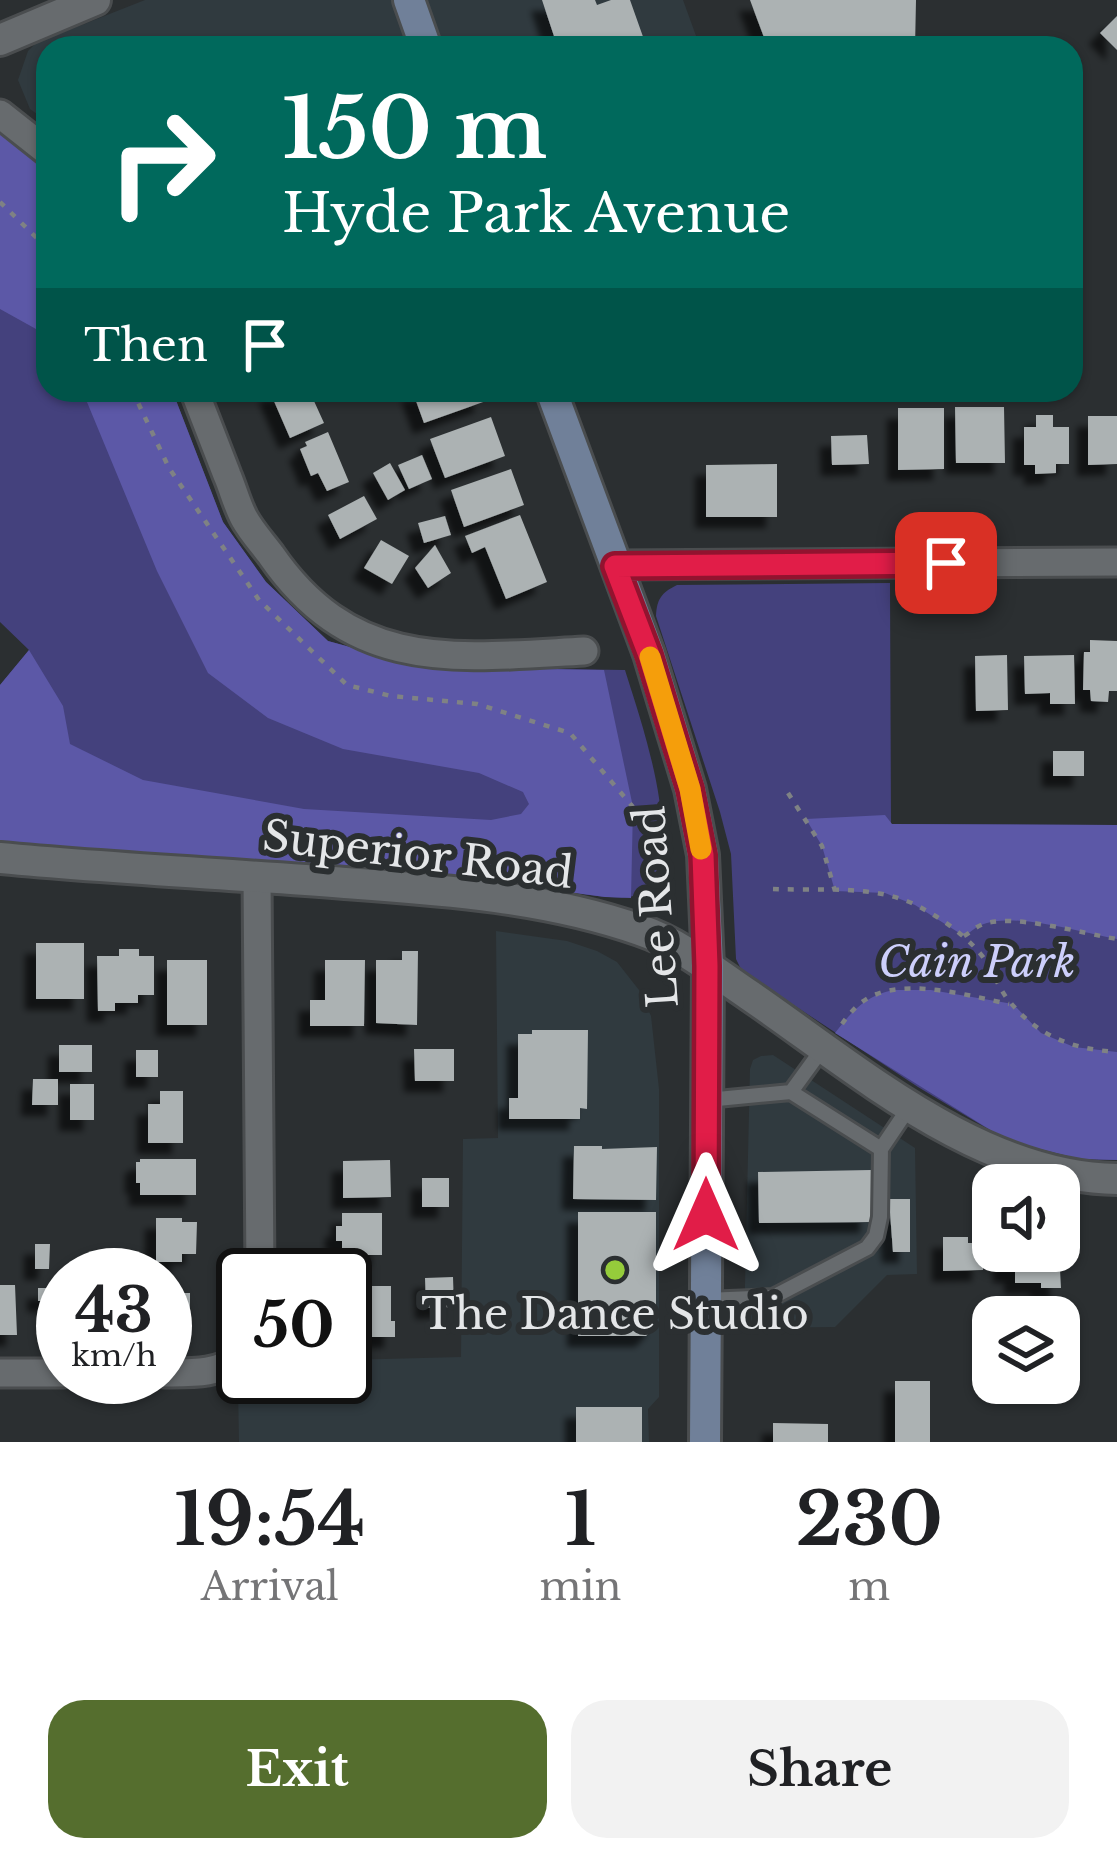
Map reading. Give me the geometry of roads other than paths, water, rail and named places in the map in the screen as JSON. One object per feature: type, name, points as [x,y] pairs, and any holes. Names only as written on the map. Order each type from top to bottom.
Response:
[{"type":"main road","points":[[409,0],[422,36]]},
{"type":"main road","name":"Lee Road","points":[[555,402],[649,655],[690,789],[703,855],[706,1442]]},
{"type":"street","points":[[0,40],[94,0]]},
{"type":"street","points":[[0,114],[36,142]]},
{"type":"street","points":[[199,402],[244,518],[308,601],[341,626],[378,643],[429,653],[482,656],[584,651]]},
{"type":"street","points":[[615,566],[1117,562]]},
{"type":"street","name":"Superior Road","points":[[0,858],[412,888],[534,903],[647,932],[829,1040],[910,1106],[969,1141],[1032,1167],[1117,1179]]},
{"type":"street","points":[[257,876],[260,1248]]},
{"type":"street","points":[[0,1373],[36,1373]]},
{"type":"lane","points":[[791,1092],[829,1040]]},
{"type":"lane","points":[[707,1100],[791,1092],[881,1149]]},
{"type":"lane","points":[[706,1300],[773,1297],[868,1248],[880,1217],[881,1149],[910,1106]]},
{"type":"place","name":"The Dance Studio","points":[[615,1270]]},
{"type":"park label","name":"Cain Park","points":[[977,962]]}]
